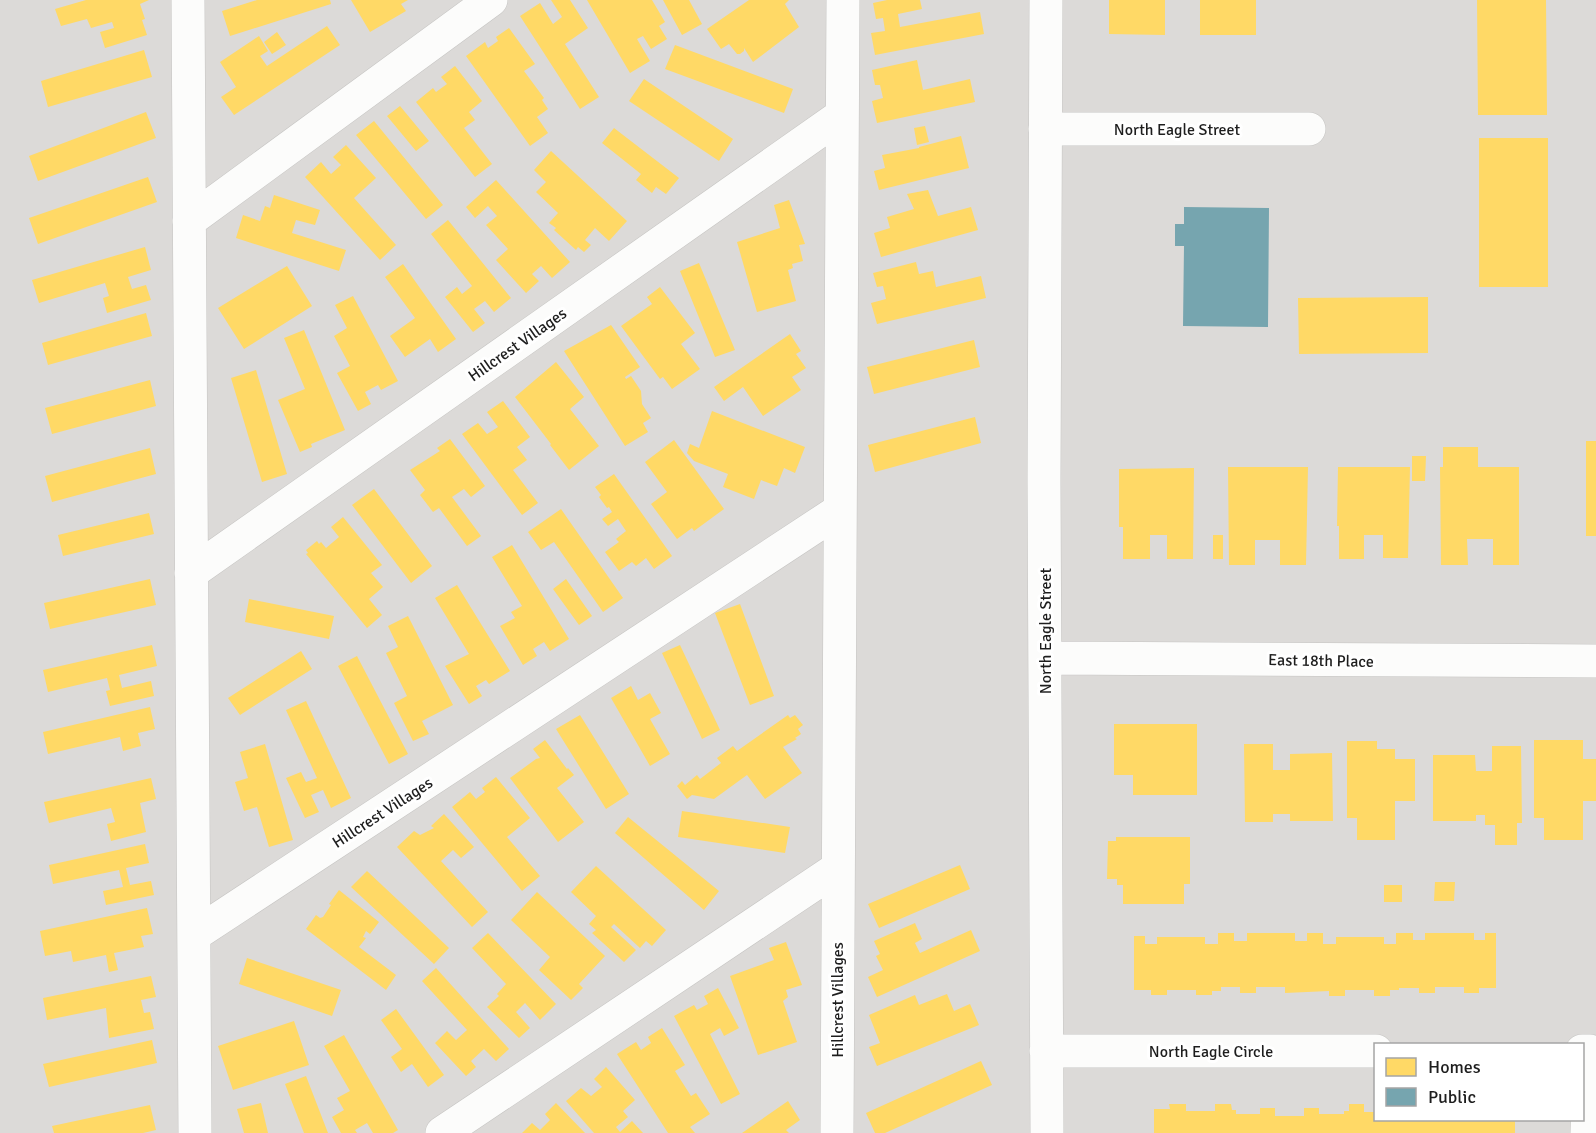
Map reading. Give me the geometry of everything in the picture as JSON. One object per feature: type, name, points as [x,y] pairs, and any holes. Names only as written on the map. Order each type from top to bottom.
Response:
[{"type":"street","points":[[188,0],[195,1133]]},
{"type":"street","points":[[189,221],[491,0]]},
{"type":"street","name":"Hillcrest Villages","points":[[837,1133],[843,0]]},
{"type":"street","name":"North Eagle Street","points":[[1046,0],[1044,493],[1047,1133]]},
{"type":"street","name":"Hillcrest Villages","points":[[192,573],[842,115]]},
{"type":"street","name":"North Eagle Street","points":[[1046,129],[1310,129]]},
{"type":"street","name":"Hillcrest Villages","points":[[194,935],[840,510]]},
{"type":"street","name":"East 18th Place","points":[[1046,658],[1596,661]]},
{"type":"street","points":[[442,1133],[838,868]]},
{"type":"street","name":"North Eagle Circle","points":[[1046,1052],[1374,1052]]},
{"type":"street","points":[[1584,1052],[1590,1052],[1587,1133]]},
{"type":"shaded area","points":[[0,0],[1596,0],[1596,1133],[0,1133]]},
{"type":"building: Homes","points":[[86,0],[149,0],[140,4],[147,35],[105,48],[100,32],[114,28],[112,22],[91,28],[87,19],[61,26],[55,9]]},
{"type":"building: Homes","points":[[257,0],[330,0],[331,4],[230,36],[222,11]]},
{"type":"building: Homes","points":[[351,0],[408,0],[401,4],[406,11],[370,32]]},
{"type":"building: Homes","points":[[551,0],[570,0],[588,28],[565,44],[599,97],[580,109],[520,16],[540,3],[553,24],[562,17]]},
{"type":"building: Homes","points":[[587,0],[652,0],[665,22],[659,26],[667,39],[651,49],[643,36],[637,39],[650,61],[630,73]]},
{"type":"building: Homes","points":[[663,0],[689,0],[702,24],[682,35]]},
{"type":"building: Homes","points":[[749,0],[789,0],[785,4],[799,27],[753,62],[744,48],[740,54],[737,54],[729,44],[721,49],[707,29]]},
{"type":"building: Homes","points":[[887,0],[920,0],[922,9],[898,14],[900,27],[980,12],[984,34],[875,55],[871,33],[885,31],[883,18],[876,19],[873,3]]},
{"type":"building: Homes","points":[[1109,0],[1165,0],[1165,35],[1109,34]]},
{"type":"building: Homes","points":[[1200,0],[1256,0],[1256,35],[1200,35]]},
{"type":"building: Homes","points":[[1477,0],[1546,0],[1547,115],[1478,115]]},
{"type":"building: Homes","points":[[327,26],[340,45],[234,115],[221,97],[236,87],[220,62],[259,36],[268,51],[260,56],[267,66]]},
{"type":"building: Homes","points":[[509,28],[535,64],[524,71],[544,98],[542,100],[548,109],[537,117],[548,133],[530,146],[466,56],[485,42],[488,48],[498,41],[496,37]]},
{"type":"building: Homes","points":[[277,32],[286,45],[272,54],[264,42]]},
{"type":"building: Homes","points":[[675,45],[793,89],[784,113],[665,69]]},
{"type":"building: Homes","points":[[144,50],[152,77],[48,107],[41,81]]},
{"type":"building: Homes","points":[[917,60],[923,90],[970,79],[975,102],[877,123],[872,101],[883,98],[880,85],[875,85],[872,70]]},
{"type":"building: Homes","points":[[455,66],[482,101],[469,112],[475,120],[464,128],[492,164],[475,177],[416,102],[433,88],[436,92],[447,84],[441,77]]},
{"type":"building: Homes","points":[[644,79],[733,139],[719,161],[629,101]]},
{"type":"building: Homes","points":[[400,106],[429,141],[416,151],[387,116]]},
{"type":"building: Homes","points":[[146,112],[156,138],[38,181],[29,156]]},
{"type":"building: Homes","points":[[374,121],[443,205],[426,219],[356,135]]},
{"type":"building: Homes","points":[[925,126],[929,142],[917,145],[914,128]]},
{"type":"building: Homes","points":[[614,128],[679,178],[666,194],[656,187],[652,193],[636,180],[641,174],[602,143]]},
{"type":"building: Homes","points":[[961,136],[969,168],[879,190],[874,171],[885,168],[882,155],[919,148]]},
{"type":"building: Homes","points":[[1479,138],[1548,138],[1548,287],[1479,287]]},
{"type":"building: Homes","points":[[346,145],[376,178],[354,198],[396,245],[380,260],[305,177],[321,162],[331,174],[341,165],[333,157]]},
{"type":"building: Homes","points":[[551,151],[627,221],[609,241],[595,228],[585,240],[591,245],[584,252],[578,247],[576,250],[549,223],[558,213],[536,192],[546,182],[534,170]]},
{"type":"building: Homes","points":[[148,177],[157,202],[38,244],[29,218]]},
{"type":"building: Homes","points":[[496,180],[570,262],[552,278],[541,266],[532,274],[539,281],[526,293],[496,260],[508,249],[486,225],[497,216],[488,206],[475,218],[466,207]]},
{"type":"building: Homes","points":[[928,190],[938,216],[971,207],[978,230],[881,257],[874,233],[890,228],[887,217],[914,209],[907,194]]},
{"type":"building: Homes","points":[[274,195],[320,210],[315,225],[296,220],[292,233],[346,250],[339,271],[236,238],[243,215],[260,221],[265,206],[270,208]]},
{"type":"building: Homes","points":[[789,200],[805,244],[799,245],[803,261],[792,264],[793,268],[788,270],[796,301],[757,312],[737,242],[780,228],[774,205]]},
{"type":"building: Homes","points":[[448,220],[511,298],[494,312],[485,301],[474,309],[485,323],[473,332],[445,297],[457,287],[462,294],[472,286],[431,234]]},
{"type":"building: Homes","points":[[145,247],[151,270],[128,277],[132,289],[146,285],[151,300],[107,313],[103,298],[109,296],[105,283],[39,303],[32,280]]},
{"type":"building: Homes","points":[[916,262],[919,274],[933,271],[936,287],[981,276],[986,298],[877,324],[871,303],[886,299],[883,286],[877,287],[873,273]]},
{"type":"building: Homes","points":[[699,263],[735,350],[715,357],[680,271]]},
{"type":"building: Homes","points":[[403,264],[456,339],[438,352],[430,339],[405,357],[390,336],[415,318],[385,277]]},
{"type":"building: Homes","points":[[287,266],[312,306],[244,349],[218,308]]},
{"type":"building: Homes","points":[[660,287],[695,333],[681,344],[700,369],[672,389],[663,377],[660,379],[621,326],[652,304],[647,297]]},
{"type":"building: Homes","points":[[353,296],[398,381],[381,390],[378,385],[365,392],[371,404],[358,411],[337,373],[350,366],[334,336],[347,328],[335,305]]},
{"type":"building: Homes","points":[[1428,297],[1428,353],[1299,354],[1298,298]]},
{"type":"building: Homes","points":[[146,313],[152,336],[48,365],[42,343]]},
{"type":"building: Homes","points":[[611,325],[640,367],[625,377],[626,379],[631,376],[641,391],[642,404],[651,418],[643,423],[648,432],[625,446],[564,351]]},
{"type":"building: Homes","points":[[304,330],[345,430],[311,444],[312,447],[300,452],[278,400],[305,389],[284,338]]},
{"type":"building: Homes","points":[[790,334],[801,351],[796,354],[806,368],[792,377],[801,390],[763,416],[743,387],[724,401],[714,387]]},
{"type":"building: Homes","points":[[974,340],[980,367],[874,394],[867,367]]},
{"type":"building: Homes","points":[[556,362],[584,397],[570,409],[599,446],[569,470],[515,397]]},
{"type":"building: Homes","points":[[256,370],[287,474],[262,482],[231,378]]},
{"type":"building: Homes","points":[[150,380],[156,406],[52,434],[45,408]]},
{"type":"building: Homes","points":[[503,401],[530,437],[517,447],[527,460],[513,470],[538,503],[522,515],[462,434],[478,423],[487,434],[498,427],[487,412]]},
{"type":"building: Homes","points":[[712,411],[805,447],[795,473],[784,468],[777,486],[761,480],[754,499],[723,487],[728,474],[694,461],[687,453],[690,444],[699,448]]},
{"type":"building: Homes","points":[[975,417],[981,443],[875,472],[868,445]]},
{"type":"building: Homes","points":[[450,439],[485,486],[471,497],[464,489],[452,497],[481,536],[467,546],[439,508],[433,512],[420,495],[425,490],[410,470],[440,451],[437,448]]},
{"type":"building: Homes","points":[[674,440],[724,509],[694,531],[692,528],[677,539],[651,504],[667,492],[645,462]]},
{"type":"building: Homes","points":[[1586,441],[1596,441],[1596,536],[1586,536]]},
{"type":"building: Homes","points":[[1443,447],[1478,447],[1478,467],[1519,467],[1519,565],[1493,565],[1493,539],[1467,539],[1468,565],[1441,565],[1440,467],[1443,467]]},
{"type":"building: Homes","points":[[150,448],[156,474],[52,502],[45,476]]},
{"type":"building: Homes","points":[[1412,456],[1426,456],[1425,481],[1412,481]]},
{"type":"building: Homes","points":[[1228,467],[1308,467],[1306,565],[1280,565],[1280,540],[1255,540],[1255,565],[1229,565]]},
{"type":"building: Homes","points":[[1338,467],[1410,467],[1408,558],[1383,558],[1383,535],[1364,535],[1364,559],[1339,559]]},
{"type":"building: Homes","points":[[1194,468],[1193,559],[1167,559],[1167,535],[1150,535],[1150,559],[1123,559],[1123,527],[1119,527],[1119,469]]},
{"type":"building: Homes","points":[[614,474],[672,556],[654,569],[646,558],[636,566],[632,562],[619,571],[605,552],[619,542],[616,539],[626,531],[618,519],[608,526],[602,519],[612,512],[599,497],[601,495],[595,487]]},
{"type":"building: Homes","points":[[374,489],[432,566],[411,583],[352,505]]},
{"type":"building: Homes","points":[[561,509],[623,598],[603,612],[554,542],[541,550],[528,532]]},
{"type":"building: Homes","points":[[149,513],[154,534],[63,556],[58,535]]},
{"type":"building: Homes","points":[[343,517],[382,565],[371,573],[383,587],[369,599],[382,615],[367,628],[306,554],[308,553],[306,550],[317,541],[326,548],[339,537],[331,527]]},
{"type":"building: Homes","points":[[1213,535],[1223,535],[1223,559],[1213,559]]},
{"type":"building: Homes","points":[[512,545],[569,639],[550,651],[544,642],[533,649],[537,656],[523,665],[500,626],[515,618],[511,612],[522,606],[492,557]]},
{"type":"building: Homes","points":[[150,579],[156,605],[50,629],[44,603]]},
{"type":"building: Homes","points":[[566,579],[592,616],[579,625],[553,589]]},
{"type":"building: Homes","points":[[457,585],[510,671],[489,684],[486,680],[476,686],[482,696],[469,704],[445,666],[469,654],[435,598]]},
{"type":"building: Homes","points":[[249,599],[334,616],[329,639],[245,622]]},
{"type":"building: Homes","points":[[740,604],[774,696],[750,705],[715,613]]},
{"type":"building: Homes","points":[[408,616],[453,705],[422,721],[429,734],[413,741],[394,703],[407,696],[386,653],[398,647],[388,626]]},
{"type":"building: Homes","points":[[152,645],[157,666],[119,675],[122,688],[151,681],[154,696],[110,706],[106,691],[110,690],[107,678],[48,692],[43,670]]},
{"type":"building: Homes","points":[[680,645],[720,730],[702,739],[662,653]]},
{"type":"building: Homes","points":[[301,651],[312,669],[240,715],[228,698]]},
{"type":"building: Homes","points":[[357,656],[408,754],[389,764],[338,666]]},
{"type":"building: Homes","points":[[631,686],[638,700],[650,693],[661,713],[650,719],[670,754],[650,766],[611,698]]},
{"type":"building: Homes","points":[[306,701],[351,798],[331,808],[323,790],[311,795],[319,812],[305,818],[286,778],[301,772],[306,782],[317,778],[286,710]]},
{"type":"building: Homes","points":[[150,707],[155,729],[138,733],[141,746],[123,751],[120,737],[48,754],[43,732]]},
{"type":"building: Homes","points":[[580,715],[629,794],[606,809],[556,729]]},
{"type":"building: Homes","points":[[788,715],[790,718],[795,715],[803,725],[798,729],[801,734],[795,738],[797,739],[783,747],[802,773],[765,799],[747,775],[714,799],[692,795],[687,799],[677,786],[682,781],[685,785],[697,775],[700,779],[721,763],[717,758],[733,746],[737,751]]},
{"type":"building: Homes","points":[[1114,724],[1197,724],[1197,795],[1133,795],[1133,775],[1114,775]]},
{"type":"building: Homes","points":[[545,740],[574,775],[557,788],[584,822],[558,842],[510,778],[540,758],[533,749]]},
{"type":"building: Homes","points":[[1534,740],[1583,740],[1583,759],[1596,759],[1596,801],[1583,801],[1583,840],[1544,840],[1544,818],[1534,818]]},
{"type":"building: Homes","points":[[1347,741],[1377,741],[1377,749],[1395,749],[1395,759],[1415,759],[1415,801],[1395,801],[1395,840],[1357,840],[1357,818],[1347,818]]},
{"type":"building: Homes","points":[[265,744],[293,840],[269,847],[257,807],[244,811],[235,782],[248,778],[240,752]]},
{"type":"building: Homes","points":[[1244,744],[1273,744],[1273,770],[1290,770],[1290,754],[1332,753],[1333,821],[1290,821],[1290,814],[1273,814],[1273,822],[1245,822]]},
{"type":"building: Homes","points":[[1492,746],[1521,746],[1522,823],[1517,823],[1517,845],[1495,845],[1495,825],[1485,825],[1485,815],[1476,815],[1476,821],[1433,821],[1433,755],[1475,755],[1476,771],[1492,771]]},
{"type":"building: Homes","points":[[496,777],[530,818],[507,837],[540,876],[522,891],[452,807],[470,792],[476,799],[485,792],[482,788]]},
{"type":"building: Homes","points":[[151,778],[156,799],[140,803],[146,832],[111,841],[107,824],[115,822],[111,808],[49,823],[44,802]]},
{"type":"building: Homes","points":[[682,811],[790,827],[785,853],[678,837]]},
{"type":"building: Homes","points":[[444,814],[474,847],[461,858],[453,850],[441,861],[488,912],[472,927],[397,847],[414,831],[420,835],[434,828],[431,826]]},
{"type":"building: Homes","points":[[628,817],[719,891],[704,910],[615,833]]},
{"type":"building: Homes","points":[[1116,837],[1190,837],[1190,884],[1184,884],[1184,904],[1123,904],[1123,885],[1117,885],[1117,879],[1107,879],[1108,841],[1116,841]]},
{"type":"building: Homes","points":[[145,844],[149,863],[126,868],[130,885],[151,881],[154,895],[106,905],[103,891],[123,887],[119,870],[53,884],[49,865]]},
{"type":"building: Homes","points":[[960,865],[970,889],[879,928],[868,904]]},
{"type":"building: Homes","points":[[596,866],[666,930],[652,946],[646,941],[640,948],[614,924],[611,927],[636,950],[624,962],[592,933],[596,930],[589,924],[596,916],[571,892]]},
{"type":"building: Homes","points":[[367,871],[449,948],[434,964],[351,887]]},
{"type":"building: Homes","points":[[1435,882],[1455,882],[1454,901],[1434,901]]},
{"type":"building: Homes","points":[[1384,885],[1402,885],[1402,902],[1384,902]]},
{"type":"building: Homes","points":[[339,890],[379,922],[370,934],[366,931],[363,937],[366,938],[359,947],[396,975],[386,990],[306,929],[316,915],[323,917]]},
{"type":"building: Homes","points":[[537,892],[605,956],[579,984],[583,988],[571,1000],[539,970],[550,957],[511,920]]},
{"type":"building: Homes","points":[[147,908],[153,934],[141,936],[144,947],[114,953],[118,970],[109,972],[106,955],[73,962],[71,951],[45,956],[40,931]]},
{"type":"building: Homes","points":[[915,923],[922,939],[915,943],[920,953],[971,930],[980,951],[877,997],[868,977],[883,970],[876,956],[880,954],[874,941]]},
{"type":"building: Homes","points":[[488,933],[556,1004],[540,1020],[525,1003],[516,1012],[530,1028],[519,1038],[487,1007],[499,996],[497,994],[506,984],[472,948]]},
{"type":"building: Homes","points":[[1218,933],[1234,933],[1234,941],[1247,941],[1247,933],[1295,933],[1295,941],[1307,941],[1307,933],[1323,933],[1323,944],[1336,944],[1336,937],[1384,937],[1384,944],[1396,944],[1396,933],[1413,933],[1413,940],[1425,940],[1425,933],[1474,933],[1474,940],[1485,940],[1485,933],[1496,933],[1496,988],[1479,988],[1479,993],[1464,993],[1464,987],[1435,987],[1435,993],[1419,993],[1419,988],[1399,988],[1399,990],[1390,990],[1390,996],[1374,996],[1374,990],[1345,990],[1345,996],[1329,996],[1329,991],[1285,993],[1285,987],[1256,987],[1256,993],[1240,993],[1240,987],[1221,987],[1221,991],[1212,991],[1212,995],[1196,995],[1196,990],[1167,990],[1167,995],[1151,995],[1151,990],[1134,990],[1134,936],[1145,936],[1145,944],[1157,944],[1157,937],[1205,937],[1205,944],[1218,944]]},
{"type":"building: Homes","points":[[786,942],[802,985],[786,990],[788,997],[783,1001],[797,1042],[758,1055],[730,976],[774,960],[769,948]]},
{"type":"building: Homes","points":[[247,958],[341,990],[332,1016],[239,984]]},
{"type":"building: Homes","points":[[436,968],[509,1049],[496,1061],[484,1049],[471,1061],[476,1067],[466,1076],[435,1043],[447,1031],[456,1040],[467,1030],[422,981]]},
{"type":"building: Homes","points":[[151,976],[156,997],[141,1000],[144,1013],[150,1012],[154,1029],[109,1038],[106,1008],[47,1020],[43,998]]},
{"type":"building: Homes","points":[[718,988],[739,1028],[724,1036],[720,1028],[710,1034],[740,1094],[721,1104],[674,1016],[694,1005],[697,1010],[708,1004],[704,996]]},
{"type":"building: Homes","points":[[947,994],[954,1011],[970,1004],[979,1025],[877,1066],[869,1047],[880,1043],[869,1015],[915,995],[919,1005]]},
{"type":"building: Homes","points":[[396,1009],[444,1075],[428,1087],[412,1064],[401,1072],[391,1057],[402,1049],[381,1020]]},
{"type":"building: Homes","points":[[294,1021],[309,1065],[233,1090],[218,1046]]},
{"type":"building: Homes","points":[[662,1028],[685,1065],[675,1071],[691,1096],[696,1093],[710,1114],[690,1127],[695,1133],[668,1133],[617,1054],[636,1042],[641,1050],[651,1043],[648,1037]]},
{"type":"building: Homes","points":[[344,1035],[398,1130],[393,1133],[373,1133],[367,1123],[355,1130],[357,1133],[341,1133],[332,1117],[344,1110],[337,1098],[350,1091],[324,1046]]},
{"type":"building: Homes","points":[[152,1040],[157,1063],[49,1087],[43,1064]]},
{"type":"building: Homes","points":[[981,1061],[992,1085],[885,1133],[875,1133],[866,1113]]},
{"type":"building: Homes","points":[[606,1067],[635,1100],[623,1111],[628,1117],[616,1127],[620,1132],[632,1121],[643,1133],[594,1133],[566,1101],[581,1088],[591,1096],[602,1087],[594,1079]]},
{"type":"building: Homes","points":[[306,1076],[328,1133],[304,1133],[285,1084]]},
{"type":"building: Homes","points":[[788,1101],[800,1120],[786,1130],[789,1133],[742,1133]]},
{"type":"building: Homes","points":[[261,1103],[268,1133],[244,1133],[237,1109]]},
{"type":"building: Homes","points":[[556,1103],[585,1133],[522,1133],[532,1123],[540,1130],[550,1120],[545,1114]]},
{"type":"building: Homes","points":[[1169,1104],[1186,1104],[1186,1111],[1215,1111],[1215,1104],[1231,1104],[1236,1114],[1260,1114],[1260,1108],[1275,1108],[1275,1116],[1304,1116],[1304,1108],[1319,1108],[1319,1114],[1344,1114],[1344,1111],[1349,1111],[1349,1104],[1364,1104],[1364,1112],[1374,1112],[1374,1121],[1515,1121],[1515,1133],[1154,1133],[1154,1109],[1170,1109]]},
{"type":"building: Homes","points":[[150,1105],[156,1130],[143,1133],[54,1133],[52,1126]]},
{"type":"building: Public","points":[[1184,207],[1269,208],[1268,327],[1183,326],[1184,246],[1175,246],[1175,224],[1184,224]]}]
